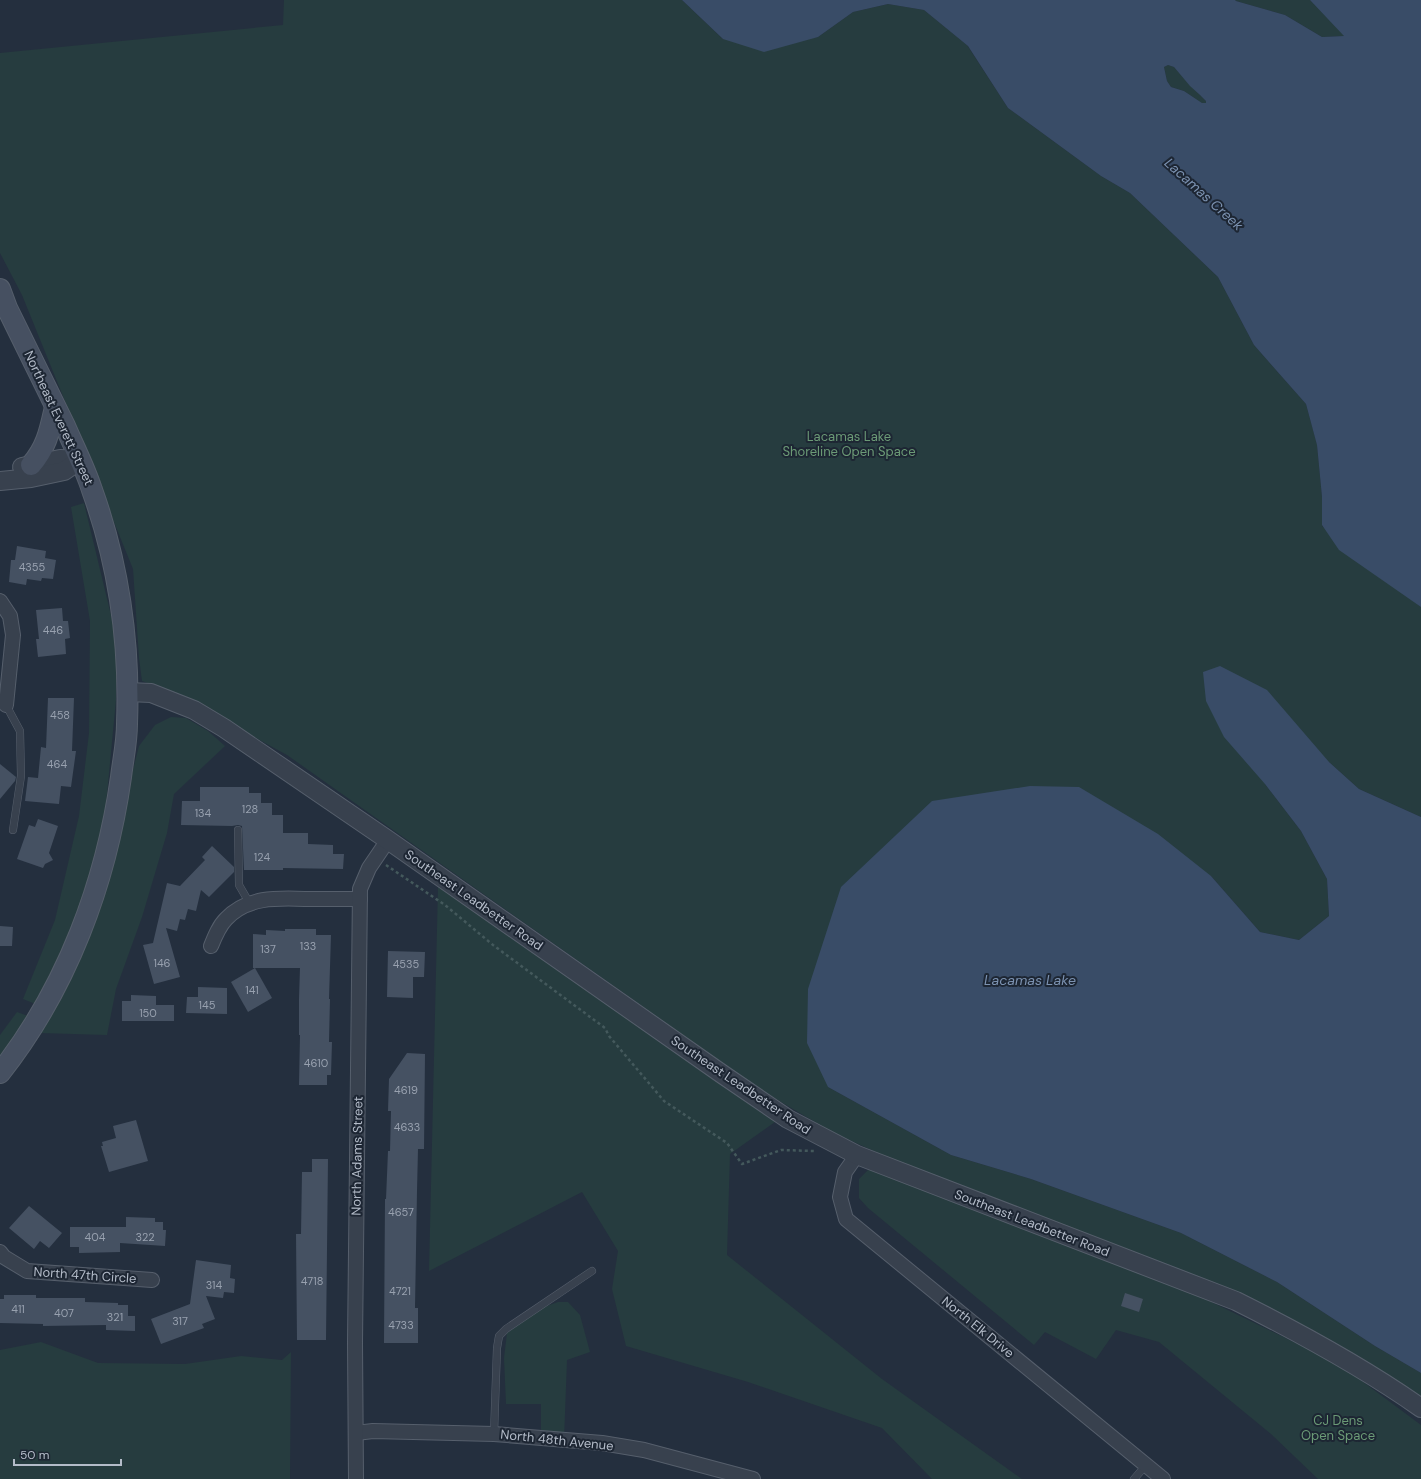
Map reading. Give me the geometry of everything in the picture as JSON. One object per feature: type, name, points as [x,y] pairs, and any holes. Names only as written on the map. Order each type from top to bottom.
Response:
[{"type":"main road","name":"Northeast Everett Street","points":[[0,289],[7,308],[56,407],[80,460],[97,504],[114,568],[121,606],[128,692],[128,726],[118,795],[104,861],[94,897],[75,946],[52,992],[24,1041],[0,1073]]},
{"type":"main road","points":[[31,465],[39,456],[44,447],[56,407]]},
{"type":"street","points":[[0,468],[31,465],[60,459],[80,460]]},
{"type":"street","points":[[0,481],[31,478],[64,472],[80,460]]},
{"type":"street","points":[[0,601],[10,616],[12,634],[6,705]]},
{"type":"street","name":"Southeast Leadbetter Road","points":[[128,692],[151,693],[186,707],[210,719],[253,746],[722,1074],[788,1119],[825,1140],[857,1156],[1236,1301],[1285,1325],[1331,1351],[1421,1408]]},
{"type":"street","name":"North Adams Street","points":[[356,1479],[355,1343],[360,899],[362,882],[388,840]]},
{"type":"street","points":[[211,946],[221,924],[235,911],[250,904],[272,898],[360,899]]},
{"type":"street","name":"North Elk Drive","points":[[857,1156],[845,1172],[840,1197],[846,1219],[1163,1479]]},
{"type":"street","name":"North 47th Circle","points":[[0,1252],[4,1257],[27,1271],[152,1280]]},
{"type":"street","name":"North 48th Avenue","points":[[356,1433],[373,1431],[494,1434],[602,1443],[644,1450],[754,1479]]},
{"type":"lane","points":[[6,705],[20,731],[21,776],[13,830]]},
{"type":"lane","points":[[238,830],[239,885],[250,904]]},
{"type":"lane","points":[[494,1434],[497,1348],[499,1336],[506,1329],[592,1271]]},
{"type":"lane","points":[[1134,1479],[1146,1465]]},
{"type":"path","points":[[376,858],[445,905],[493,945],[605,1028],[609,1036],[664,1101],[727,1143],[742,1164],[781,1150],[815,1151],[825,1140]]},
{"type":"green space","name":"Lacamas Lake Shoreline Open Space","points":[[284,0],[682,0],[723,39],[818,37],[853,12],[888,4],[924,10],[967,45],[1008,108],[1101,176],[1130,193],[1218,277],[1254,345],[1306,404],[1317,444],[1322,497],[1322,526],[1421,607],[1421,817],[1359,789],[1329,762],[1265,784],[1301,831],[1327,879],[1329,916],[1299,940],[1260,932],[1211,876],[828,1087],[951,1155],[1031,1179],[1181,1233],[1277,1282],[1375,1346],[1421,1373],[1421,1397],[1316,1332],[1236,1291],[1127,1249],[933,1178],[832,1132],[693,1050],[666,1023],[287,755],[170,691],[142,681],[133,569],[22,295],[0,253],[0,53],[283,25]]},
{"type":"green space","points":[[1235,0],[1310,0],[1345,36],[1322,37],[1285,15]]},
{"type":"green space","points":[[1168,65],[1174,67],[1206,101],[1206,103],[1203,104],[1184,91],[1171,87],[1167,81],[1164,67]]},
{"type":"green space","points":[[84,503],[116,636],[116,700],[106,805],[98,859],[76,926],[38,1005],[23,999],[55,920],[79,816],[89,733],[90,621],[71,507]]},
{"type":"green space","points":[[171,717],[186,718],[208,731],[225,746],[174,794],[167,833],[142,917],[116,989],[107,1035],[39,1033],[128,789],[139,746],[155,725]]},
{"type":"green space","points":[[438,886],[782,1117],[730,1154],[727,1255],[882,1379],[1022,1479],[932,1479],[882,1428],[748,1382],[626,1346],[612,1289],[618,1251],[582,1192],[429,1271]]},
{"type":"green space","points":[[17,1012],[31,1017],[0,1064],[0,1035]]},
{"type":"green space","name":"CJ Dens Open Space","points":[[872,1166],[1156,1275],[1339,1364],[1421,1425],[1421,1479],[1318,1479],[1271,1434],[1159,1342],[1116,1330],[1096,1359],[1045,1332],[1034,1345],[868,1208],[859,1198],[859,1179]]},
{"type":"green space","points":[[558,1302],[568,1302],[580,1315],[590,1352],[567,1360],[564,1440],[541,1438],[541,1404],[506,1404],[504,1358],[507,1333],[544,1307]]},
{"type":"green space","points":[[41,1342],[98,1363],[185,1364],[241,1356],[282,1360],[291,1352],[290,1479],[0,1479],[0,1350]]},
{"type":"water","name":"Lacamas Creek","points":[[682,0],[1235,0],[1285,15],[1322,37],[1344,36],[1310,0],[1421,0],[1421,607],[1339,550],[1322,525],[1322,497],[1317,445],[1306,404],[1254,345],[1218,277],[1130,193],[1101,176],[1008,108],[968,46],[924,10],[888,4],[853,12],[818,37],[764,52],[723,39]],"holes":[[[1168,65],[1174,67],[1190,86],[1206,101],[1206,103],[1202,103],[1184,91],[1171,87],[1167,81],[1164,67]]]},
{"type":"water","name":"Lacamas Lake","points":[[1220,666],[1267,690],[1329,762],[1359,789],[1421,817],[1421,1373],[1375,1346],[1277,1282],[1181,1233],[1031,1179],[951,1155],[828,1087],[807,1043],[808,989],[841,887],[932,801],[1030,786],[1079,787],[1158,834],[1211,876],[1260,932],[1299,940],[1329,916],[1327,879],[1301,831],[1265,784],[1224,737],[1206,701],[1203,672]]},
{"type":"building","points":[[17,546],[46,551],[45,558],[56,560],[53,579],[42,578],[41,581],[27,579],[26,585],[9,582],[11,560],[15,560]]},
{"type":"building","points":[[62,608],[63,621],[68,621],[70,638],[65,639],[66,654],[38,657],[36,639],[39,639],[36,610]]},
{"type":"building","points":[[48,698],[74,698],[72,751],[76,751],[71,787],[61,786],[59,804],[25,801],[28,777],[38,778],[41,747],[46,748]]},
{"type":"building","points":[[0,764],[16,777],[15,781],[0,799]]},
{"type":"building","points":[[200,787],[249,787],[249,793],[261,793],[261,803],[272,803],[272,815],[283,815],[283,833],[308,833],[308,844],[333,845],[333,854],[344,854],[343,869],[283,868],[283,870],[244,870],[242,826],[181,825],[182,801],[200,801]]},
{"type":"building","points":[[38,819],[58,826],[49,853],[53,860],[45,864],[43,868],[17,859],[29,825],[35,827]]},
{"type":"building","points":[[212,846],[234,867],[234,872],[209,897],[201,890],[196,911],[188,909],[185,920],[180,919],[177,931],[166,928],[180,977],[154,984],[143,945],[153,943],[167,883],[180,886],[205,860],[202,857]]},
{"type":"building","points":[[0,926],[13,927],[12,946],[0,946]]},
{"type":"building","points":[[285,929],[316,929],[316,935],[331,935],[329,1042],[332,1042],[331,1075],[327,1075],[327,1085],[299,1085],[300,968],[253,968],[253,934],[266,935],[266,930],[285,931]]},
{"type":"building","points":[[388,951],[425,952],[424,977],[413,977],[413,998],[387,997]]},
{"type":"building","points":[[255,968],[272,998],[248,1012],[231,982]]},
{"type":"building","points":[[198,987],[227,988],[227,1014],[186,1013],[187,997],[198,997]]},
{"type":"building","points":[[131,995],[156,996],[156,1005],[174,1005],[174,1021],[122,1021],[122,1001],[131,1001]]},
{"type":"building","points":[[407,1053],[425,1054],[424,1149],[418,1149],[415,1308],[418,1308],[418,1343],[384,1343],[385,1199],[388,1151],[390,1151],[391,1111],[388,1111],[389,1079]]},
{"type":"building","points":[[136,1120],[148,1161],[109,1172],[101,1146],[103,1146],[102,1142],[116,1138],[113,1126]]},
{"type":"building","points":[[312,1159],[328,1159],[326,1340],[297,1340],[296,1234],[301,1234],[302,1172],[312,1172]]},
{"type":"building","points":[[29,1206],[62,1233],[49,1248],[40,1241],[34,1249],[9,1228]]},
{"type":"building","points":[[126,1217],[155,1218],[155,1222],[163,1222],[163,1230],[166,1230],[165,1246],[120,1243],[120,1252],[79,1253],[79,1247],[70,1247],[70,1227],[126,1227]]},
{"type":"building","points":[[196,1260],[231,1265],[230,1278],[235,1279],[234,1293],[224,1292],[223,1298],[206,1296],[215,1319],[202,1324],[204,1328],[161,1344],[151,1319],[190,1304]]},
{"type":"building","points":[[1125,1293],[1143,1299],[1139,1312],[1121,1306]]},
{"type":"building","points":[[4,1295],[36,1295],[36,1298],[85,1298],[85,1302],[118,1303],[118,1305],[128,1305],[128,1316],[135,1316],[135,1331],[106,1330],[106,1325],[43,1326],[43,1324],[0,1323],[0,1299],[4,1299]]}]
